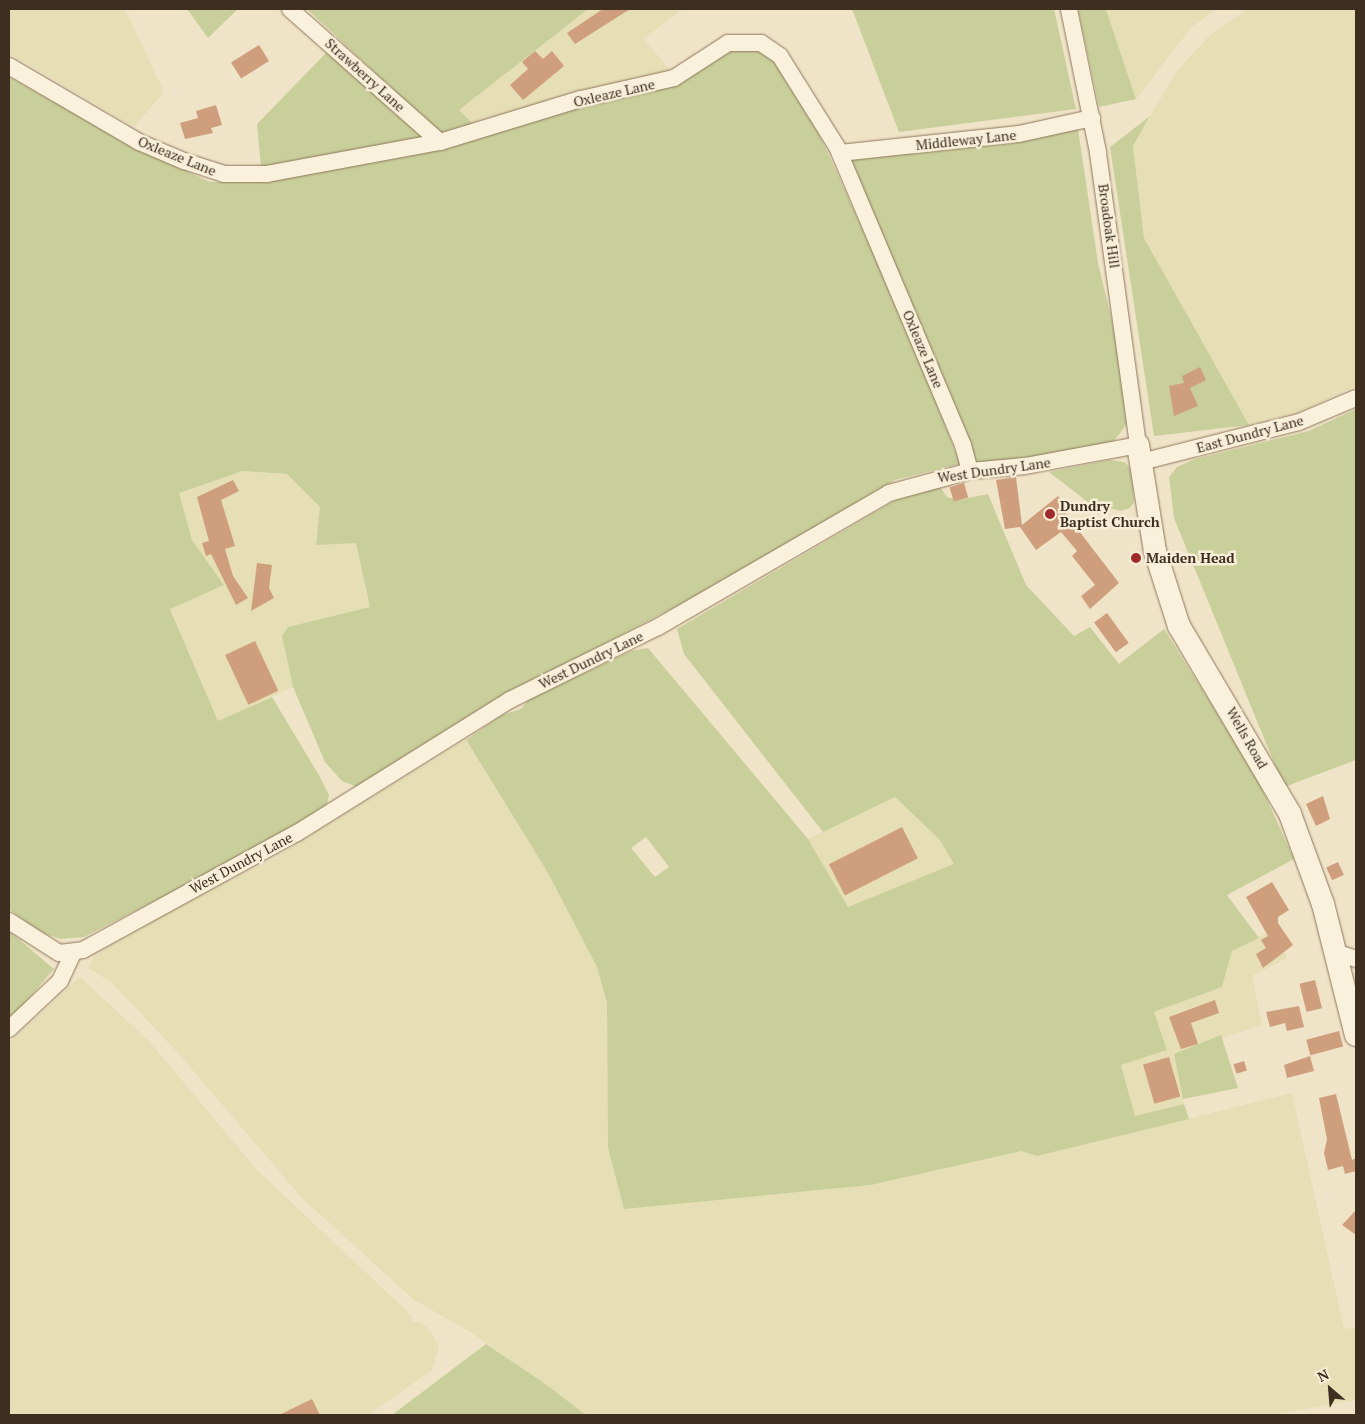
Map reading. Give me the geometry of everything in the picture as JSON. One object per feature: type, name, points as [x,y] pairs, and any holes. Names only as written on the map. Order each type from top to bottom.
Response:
[{"type":"street","name":"Strawberry Lane","points":[[290,9],[440,142]]},
{"type":"street","name":"Broadoak Hill","points":[[1069,9],[1092,118],[1140,453]]},
{"type":"street","name":"Oxleaze Lane","points":[[9,66],[139,142],[224,174],[267,174],[440,142],[581,99],[674,78],[728,43],[747,41],[761,43],[780,56],[840,153],[963,445],[970,471]]},
{"type":"street","name":"Middleway Lane","points":[[840,153],[1019,134],[1092,118]]},
{"type":"street","name":"East Dundry Lane","points":[[1140,453],[1299,422],[1356,398]]},
{"type":"street","name":"West Dundry Lane","points":[[73,953],[297,833],[510,700],[658,627],[889,493],[970,471],[1140,453]]},
{"type":"street","name":"Wells Road","points":[[1140,453],[1155,551],[1179,626],[1290,814],[1347,956],[1356,1035]]},
{"type":"street","points":[[9,921],[43,945],[73,953],[60,981],[9,1028]]},
{"type":"shaded area","points":[[9,9],[125,9],[164,92],[134,127],[9,53]]},
{"type":"shaded area","points":[[588,9],[682,9],[644,39],[672,72],[475,126],[458,110]]},
{"type":"shaded area","points":[[1106,9],[1216,9],[1191,28],[1136,99]]},
{"type":"shaded area","points":[[1248,9],[1356,9],[1356,386],[1299,412],[1249,425],[1144,238],[1133,146],[1176,72],[1209,36]]},
{"type":"shaded area","points":[[243,471],[287,474],[356,543],[370,607],[288,627],[282,636],[293,687],[218,721],[170,608],[224,585],[192,540],[179,493]]},
{"type":"shaded area","points":[[465,740],[548,873],[597,967],[607,1003],[608,1148],[624,1208],[871,1185],[1021,1151],[1037,1156],[1292,1093],[1344,1329],[1356,1327],[1356,1400],[1271,1415],[586,1415],[472,1333],[414,1300],[302,1198],[178,1053],[112,983],[88,968],[93,958],[142,921],[267,862]]},
{"type":"shaded area","points":[[895,797],[940,840],[955,864],[848,907],[808,839]]},
{"type":"shaded area","points":[[1273,930],[1287,958],[1252,976],[1262,1025],[1174,1054],[1184,1104],[1135,1116],[1121,1064],[1167,1050],[1154,1012],[1222,987],[1232,951]]},
{"type":"shaded area","points":[[80,977],[149,1041],[257,1170],[412,1316],[412,1322],[421,1322],[431,1332],[439,1348],[432,1370],[368,1415],[9,1415],[9,1043]]},
{"type":"green space","points":[[187,9],[238,9],[208,38]]},
{"type":"green space","points":[[307,9],[588,9],[459,110],[475,126],[443,136]]},
{"type":"green space","points":[[852,9],[1054,9],[1076,109],[899,132]]},
{"type":"green space","points":[[1078,9],[1106,9],[1136,99],[1099,107]]},
{"type":"green space","points":[[745,45],[777,58],[823,142],[911,336],[960,464],[895,480],[727,580],[501,697],[357,787],[342,781],[325,762],[293,687],[282,636],[288,627],[370,607],[356,543],[316,545],[320,507],[287,474],[243,471],[179,493],[192,540],[224,585],[170,609],[218,721],[272,697],[320,777],[329,795],[327,805],[258,848],[84,937],[61,939],[39,932],[9,909],[9,77],[139,149],[210,182],[252,182],[581,107]]},
{"type":"green space","points":[[327,52],[429,139],[261,168],[257,124]]},
{"type":"green space","points":[[1150,116],[1133,146],[1144,238],[1249,425],[1154,436],[1110,147]]},
{"type":"green space","points":[[1078,129],[1098,263],[1124,371],[1127,424],[1113,442],[1081,453],[981,464],[973,458],[849,160]]},
{"type":"green space","points":[[1356,409],[1356,760],[1284,787],[1174,518],[1169,477],[1177,467],[1195,459],[1309,431]]},
{"type":"green space","points":[[1110,460],[1125,462],[1132,471],[1134,502],[1130,508],[1121,511],[1089,503],[1049,472]]},
{"type":"green space","points":[[938,484],[947,497],[958,500],[988,494],[1026,585],[1074,636],[1090,627],[1119,664],[1164,629],[1254,771],[1294,859],[1227,895],[1259,938],[1232,951],[1222,987],[1154,1012],[1167,1050],[1121,1065],[1135,1116],[1184,1104],[1189,1119],[1037,1156],[1021,1151],[871,1185],[624,1209],[608,1148],[607,1003],[597,967],[548,873],[466,740],[502,715],[521,709],[529,699],[631,651],[648,648],[808,839],[848,907],[954,864],[940,840],[895,797],[823,832],[684,654],[677,629],[901,497]],"holes":[[[646,837],[669,867],[655,877],[631,848]]]},
{"type":"green space","points":[[9,931],[54,969],[9,1021]]},
{"type":"green space","points":[[1221,1035],[1238,1088],[1183,1099],[1174,1054]]},
{"type":"green space","points":[[486,1344],[544,1383],[586,1415],[392,1415]]},
{"type":"building","points":[[603,9],[630,9],[575,44],[567,33]]},
{"type":"building","points":[[259,45],[269,61],[241,79],[231,62]]},
{"type":"building","points":[[535,51],[543,59],[552,51],[564,66],[523,100],[510,85],[528,69],[522,62]]},
{"type":"building","points":[[216,105],[222,125],[211,128],[213,133],[185,139],[180,123],[198,118],[196,111]]},
{"type":"building","points":[[1200,367],[1206,380],[1190,388],[1198,406],[1174,416],[1169,386],[1184,383],[1182,376]]},
{"type":"building","points":[[1016,477],[1022,525],[1058,496],[1070,510],[1066,514],[1119,583],[1090,609],[1081,596],[1095,585],[1072,556],[1077,551],[1061,532],[1036,550],[1020,527],[1005,529],[996,480]]},
{"type":"building","points":[[233,480],[239,491],[221,500],[235,546],[225,549],[233,576],[248,598],[236,605],[211,554],[206,556],[202,543],[209,541],[197,497]]},
{"type":"building","points":[[964,483],[968,497],[954,502],[950,487]]},
{"type":"building","points":[[257,563],[272,565],[269,588],[274,598],[251,611]]},
{"type":"building","points":[[1107,613],[1129,643],[1116,652],[1094,622]]},
{"type":"building","points":[[255,641],[278,691],[248,705],[225,655]]},
{"type":"building","points":[[1323,796],[1330,819],[1316,826],[1306,804]]},
{"type":"building","points":[[902,827],[918,858],[845,895],[829,864]]},
{"type":"building","points":[[1338,862],[1344,875],[1332,880],[1326,867]]},
{"type":"building","points":[[1272,882],[1289,910],[1278,917],[1278,923],[1293,945],[1263,968],[1256,954],[1266,948],[1261,940],[1268,936],[1246,897]]},
{"type":"building","points":[[1315,980],[1322,1008],[1306,1012],[1299,984]]},
{"type":"building","points":[[1215,1000],[1219,1013],[1191,1023],[1198,1044],[1181,1049],[1169,1017]]},
{"type":"building","points":[[1299,1006],[1304,1027],[1287,1031],[1285,1023],[1270,1027],[1266,1012]]},
{"type":"building","points":[[1339,1031],[1343,1046],[1310,1055],[1306,1040]]},
{"type":"building","points":[[1310,1056],[1314,1071],[1287,1078],[1284,1065]]},
{"type":"building","points":[[1169,1057],[1180,1096],[1154,1104],[1143,1064]]},
{"type":"building","points":[[1244,1061],[1247,1071],[1236,1074],[1233,1064]]},
{"type":"building","points":[[1336,1094],[1352,1160],[1356,1158],[1356,1171],[1345,1174],[1343,1166],[1328,1170],[1324,1153],[1327,1139],[1319,1098]]},
{"type":"building","points":[[1356,1210],[1356,1235],[1342,1225]]},
{"type":"building","points":[[312,1399],[320,1415],[279,1415]]},
{"type":"place","name":"Dundry Baptist Church","points":[[1050,514]]},
{"type":"place","name":"Maiden Head","points":[[1136,558]]}]
